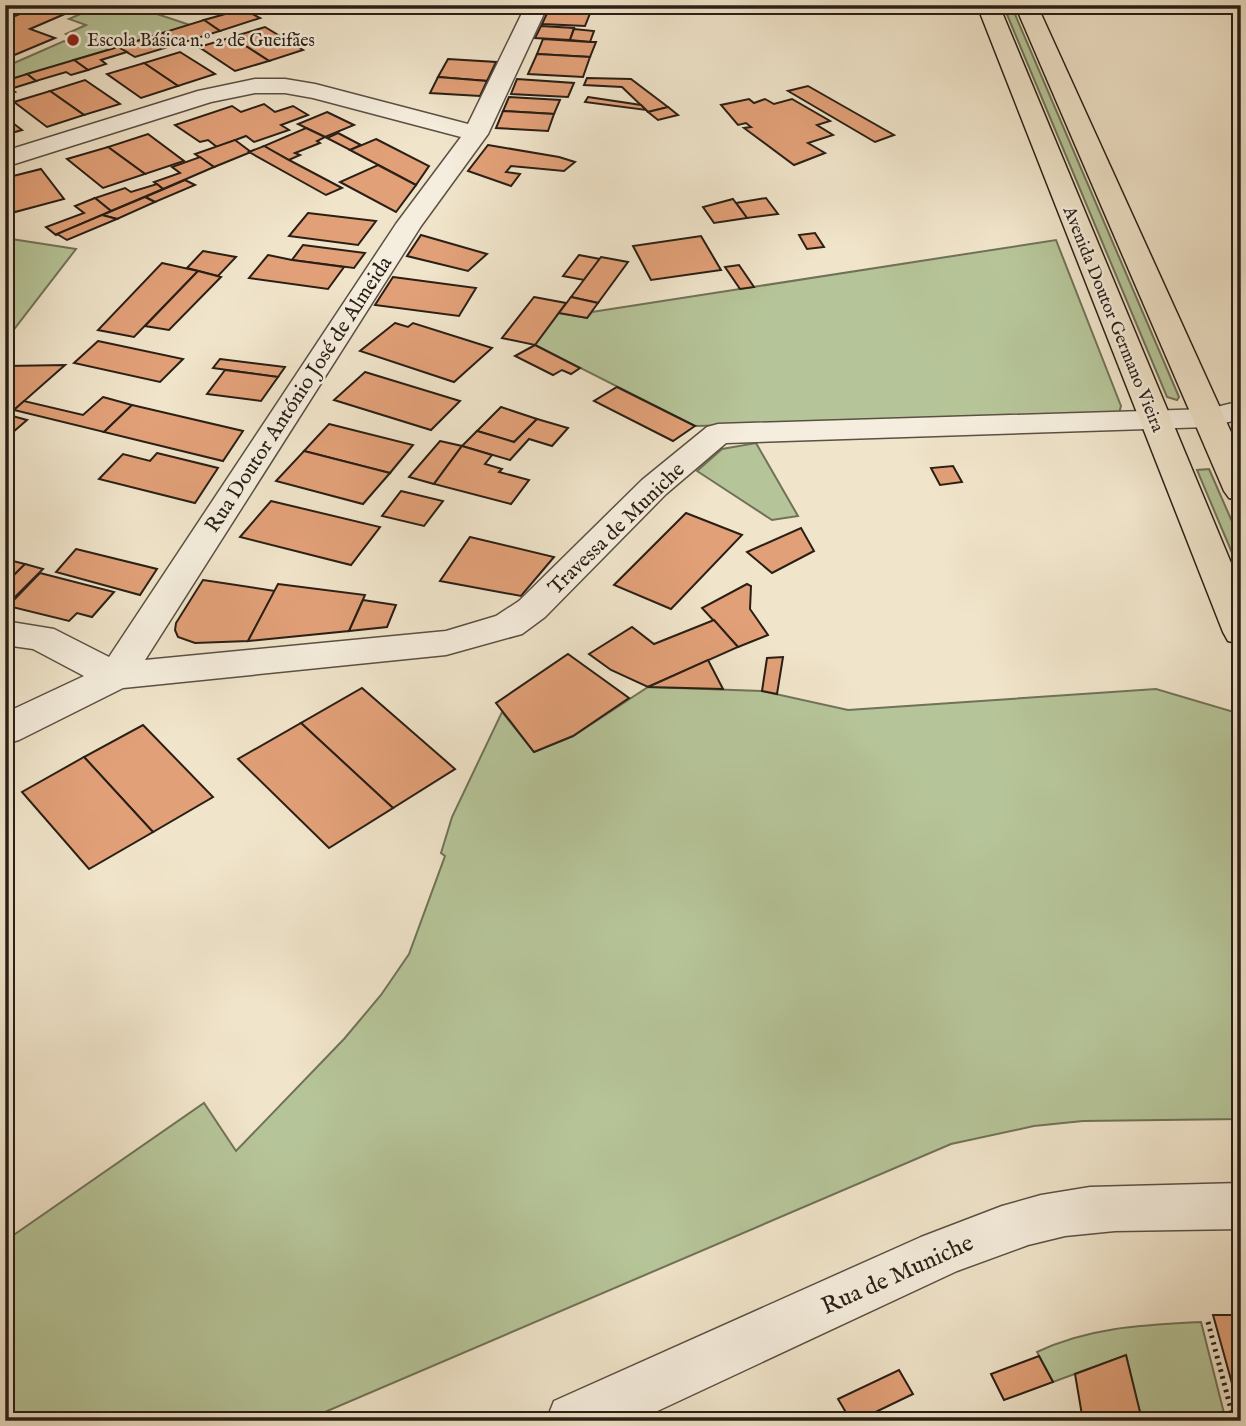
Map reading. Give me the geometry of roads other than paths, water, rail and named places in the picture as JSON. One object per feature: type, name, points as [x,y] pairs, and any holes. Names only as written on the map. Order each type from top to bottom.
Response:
[{"type":"main road","name":"Avenida Doutor Germano Vieira","points":[[988,5],[1241,632]]},
{"type":"main road","points":[[1026,5],[1241,491]]},
{"type":"street","name":"Rua Doutor António José de Almeida","points":[[116,676],[401,235],[476,134],[537,5]]},
{"type":"street","points":[[5,159],[206,96],[255,86],[285,86],[315,91],[476,134]]},
{"type":"street","name":"Travessa de Muniche","points":[[116,676],[446,643],[509,625],[532,609],[654,487],[719,435],[1208,418],[1241,411]]},
{"type":"street","points":[[5,633],[41,638],[116,676]]},
{"type":"street","points":[[5,730],[116,676]]},
{"type":"street","name":"Rua de Muniche","points":[[574,1421],[991,1233],[1043,1218],[1114,1208],[1241,1206]]},
{"type":"place","name":"Escola Básica n.º 2 de Gueifães","points":[[73,40]]}]
